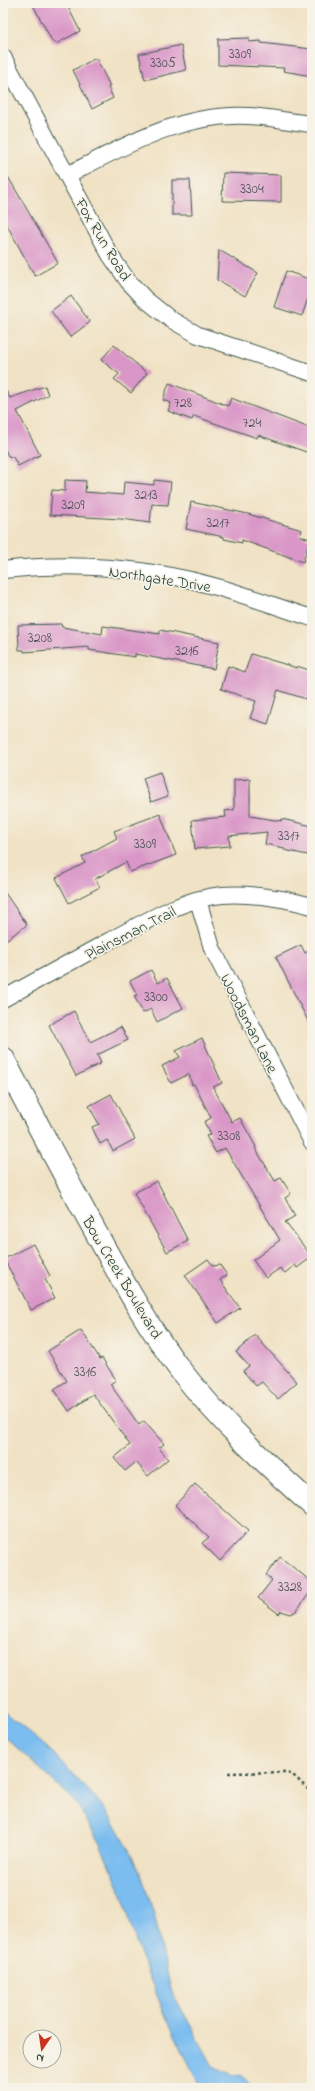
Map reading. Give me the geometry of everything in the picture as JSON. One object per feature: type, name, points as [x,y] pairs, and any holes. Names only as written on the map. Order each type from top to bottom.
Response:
[{"type":"street","name":"Fox Run Road","points":[[3,57],[110,255],[128,281],[170,319],[198,335],[312,373]]},
{"type":"street","points":[[67,175],[148,134],[181,123],[214,117],[249,116],[312,124]]},
{"type":"street","name":"Northgate Drive","points":[[5,566],[112,568],[165,575],[216,587],[312,618]]},
{"type":"street","name":"Plainsman Trail","points":[[3,999],[167,910],[198,900],[221,895],[252,894],[282,898],[312,906]]},
{"type":"street","name":"Woodsman Lane","points":[[198,900],[212,948],[312,1142]]},
{"type":"street","name":"Bow Creek Boulevard","points":[[3,1058],[50,1149],[138,1309],[181,1371],[222,1419],[266,1465],[312,1505]]},
{"type":"path","points":[[228,1773],[285,1772],[293,1775],[312,1793]]},
{"type":"water","points":[[3,1711],[50,1750],[100,1803],[119,1830],[141,1874],[154,1914],[171,1990],[213,2066],[231,2074],[243,2076],[250,2085],[249,2088],[203,2088],[194,2074],[165,2015],[139,1952],[122,1894],[100,1844],[75,1801],[3,1735]]},
{"type":"building","points":[[32,3],[66,3],[80,31],[56,44],[55,41],[53,43]]},
{"type":"building","points":[[249,38],[249,42],[261,41],[261,43],[312,49],[312,76],[283,71],[284,68],[218,65],[218,39]]},
{"type":"building","points":[[181,45],[186,70],[145,80],[139,54]]},
{"type":"building","points":[[96,58],[110,86],[108,87],[113,98],[92,109],[73,70]]},
{"type":"building","points":[[3,168],[58,263],[35,276],[3,218]]},
{"type":"building","points":[[223,173],[281,175],[281,202],[222,201]]},
{"type":"building","points":[[172,180],[190,180],[192,215],[172,215]]},
{"type":"building","points":[[219,250],[258,273],[245,296],[217,280]]},
{"type":"building","points":[[286,271],[312,280],[312,300],[308,298],[302,316],[274,307]]},
{"type":"building","points":[[71,296],[90,322],[70,337],[51,311]]},
{"type":"building","points":[[114,345],[147,373],[131,393],[114,379],[119,374],[101,360]]},
{"type":"building","points":[[169,383],[228,406],[231,398],[312,429],[312,454],[258,435],[257,438],[194,416],[192,420],[168,411],[171,403],[163,400]]},
{"type":"building","points":[[3,385],[10,398],[45,386],[48,395],[17,411],[40,455],[18,466],[13,457],[8,456],[3,445]]},
{"type":"building","points":[[65,480],[86,481],[85,492],[123,495],[124,482],[154,485],[154,480],[171,482],[168,505],[152,504],[150,523],[121,519],[50,515],[52,490],[65,491]]},
{"type":"building","points":[[191,502],[248,514],[302,530],[300,536],[310,539],[303,562],[242,540],[242,543],[224,539],[224,537],[186,529]]},
{"type":"building","points":[[61,624],[62,627],[102,634],[103,626],[160,634],[160,630],[219,642],[214,669],[135,654],[135,657],[89,650],[89,647],[24,652],[24,650],[19,650],[18,625]]},
{"type":"building","points":[[251,654],[312,671],[312,701],[278,690],[268,724],[250,718],[256,701],[221,689],[228,666],[245,672]]},
{"type":"building","points":[[160,772],[168,796],[151,802],[143,778]]},
{"type":"building","points":[[250,779],[250,816],[281,821],[282,819],[312,826],[312,856],[265,844],[267,832],[229,836],[230,846],[195,849],[192,820],[226,817],[225,811],[234,810],[234,780]]},
{"type":"building","points":[[160,814],[176,855],[130,872],[126,862],[95,879],[100,887],[69,903],[56,878],[85,863],[82,857],[117,838],[114,831]]},
{"type":"building","points":[[3,890],[27,925],[3,942]]},
{"type":"building","points":[[301,945],[305,953],[312,949],[312,1029],[276,957]]},
{"type":"building","points":[[151,970],[158,983],[167,978],[183,1008],[157,1022],[151,1009],[143,1013],[134,996],[137,995],[130,981]]},
{"type":"building","points":[[74,1011],[90,1042],[121,1027],[128,1040],[97,1055],[101,1063],[76,1076],[49,1025]]},
{"type":"building","points":[[202,1038],[222,1083],[213,1087],[232,1122],[240,1118],[256,1147],[255,1148],[275,1181],[281,1178],[291,1194],[285,1198],[295,1216],[285,1222],[312,1257],[297,1268],[295,1265],[285,1273],[280,1268],[266,1278],[253,1260],[280,1240],[225,1148],[216,1153],[206,1136],[211,1134],[204,1122],[211,1118],[194,1084],[192,1085],[189,1074],[171,1083],[162,1066],[180,1057],[176,1051]]},
{"type":"building","points":[[111,1094],[135,1139],[113,1151],[107,1140],[100,1144],[92,1127],[99,1124],[89,1106]]},
{"type":"building","points":[[157,1181],[188,1241],[167,1252],[134,1193]]},
{"type":"building","points":[[33,1244],[50,1276],[45,1279],[55,1298],[31,1310],[4,1259]]},
{"type":"building","points":[[208,1259],[213,1266],[220,1265],[227,1275],[220,1280],[240,1308],[218,1323],[185,1275]]},
{"type":"building","points":[[81,1330],[116,1380],[110,1384],[139,1425],[144,1421],[164,1444],[159,1448],[168,1459],[148,1476],[136,1462],[125,1471],[114,1458],[130,1445],[93,1394],[69,1411],[54,1389],[67,1381],[48,1351]]},
{"type":"building","points":[[255,1335],[297,1382],[278,1399],[262,1382],[256,1386],[243,1371],[249,1366],[236,1352]]},
{"type":"building","points":[[195,1484],[248,1531],[220,1561],[202,1543],[209,1537],[175,1505]]},
{"type":"building","points":[[280,1557],[312,1582],[312,1590],[296,1611],[291,1614],[281,1611],[279,1614],[258,1598],[272,1580],[266,1575]]}]
